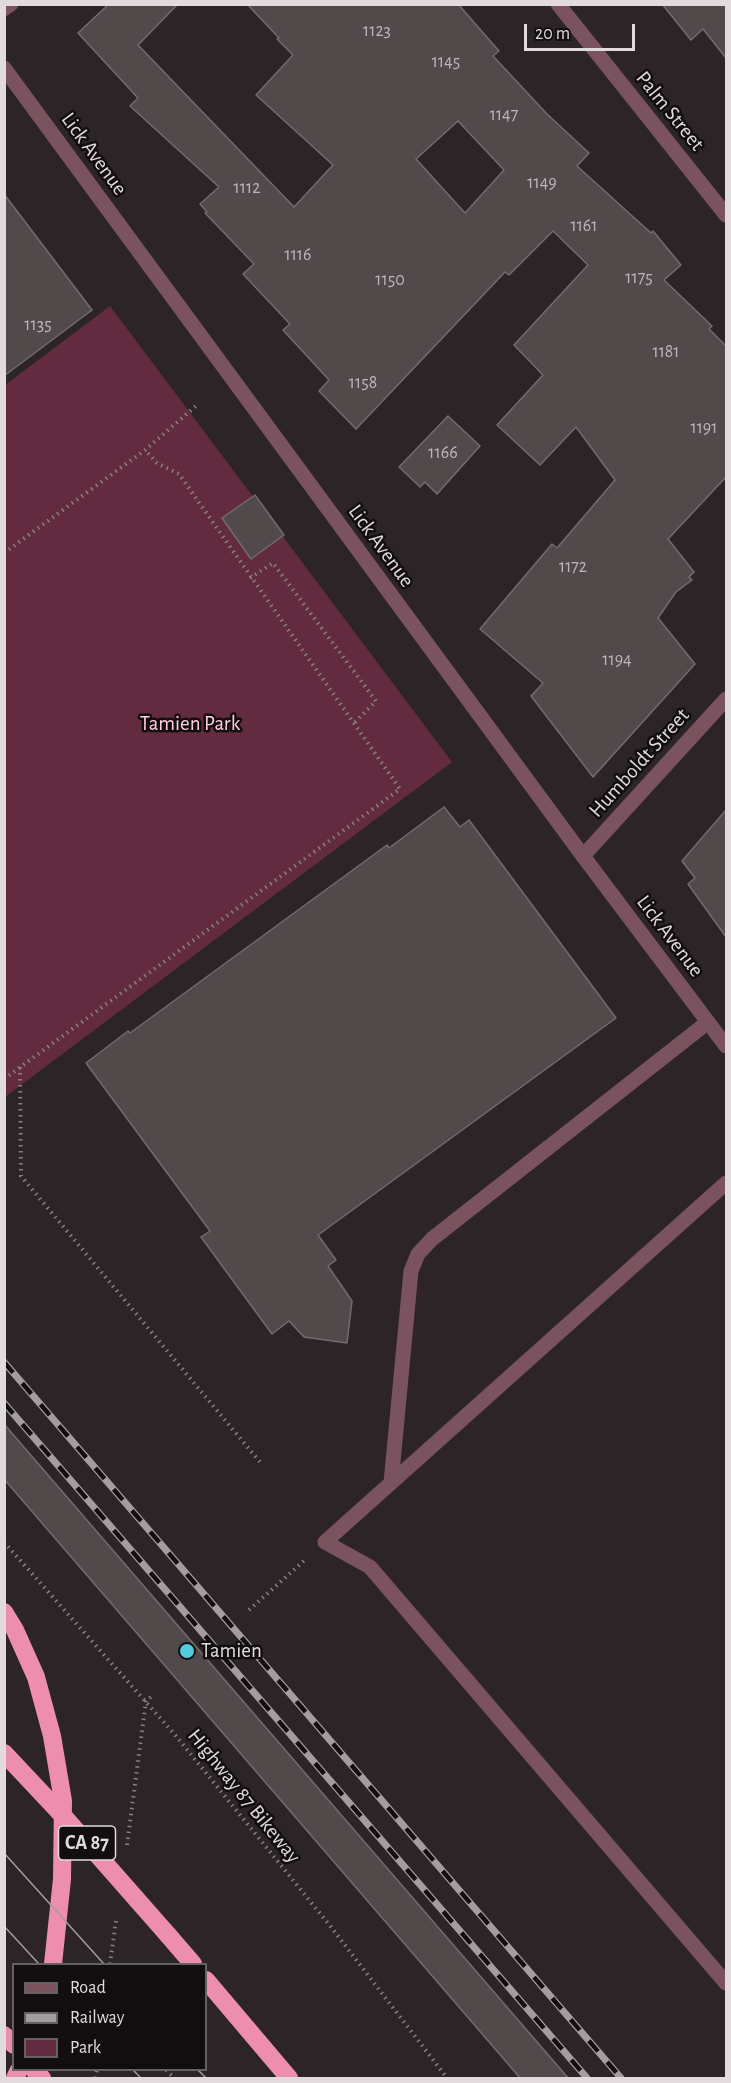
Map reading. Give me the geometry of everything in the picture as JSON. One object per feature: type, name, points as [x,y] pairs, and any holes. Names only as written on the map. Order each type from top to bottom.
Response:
[{"type":"highway","points":[[4,1612],[15,1630],[36,1677],[52,1736],[63,1801],[62,1879],[52,1963]]},
{"type":"highway","name":"CA 87","points":[[4,1753],[74,1828],[191,1963]]},
{"type":"highway","points":[[207,1981],[289,2079]]},
{"type":"street","points":[[4,9],[11,4]]},
{"type":"street","name":"Palm Street","points":[[558,4],[726,215]]},
{"type":"street","name":"Lick Avenue","points":[[4,68],[583,856],[726,1046]]},
{"type":"street","name":"Humboldt Street","points":[[583,856],[726,699]]},
{"type":"street","points":[[391,1483],[411,1271],[418,1254],[432,1239],[708,1022]]},
{"type":"street","points":[[726,1183],[326,1542],[370,1567],[726,1983]]},
{"type":"path","points":[[4,553],[145,450],[197,405]]},
{"type":"path","points":[[4,1079],[400,789],[179,474],[157,463],[145,450]]},
{"type":"path","points":[[250,578],[273,563],[376,701],[354,723]]},
{"type":"path","points":[[20,1067],[21,1176],[260,1462]]},
{"type":"path","name":"Highway 87 Bikeway","points":[[4,1542],[176,1736],[331,1927],[447,2079]]},
{"type":"path","points":[[249,1610],[326,1542]]},
{"type":"path","points":[[126,1850],[146,1701],[153,1695]]},
{"type":"path","points":[[110,1963],[117,1919]]},
{"type":"green space","name":"Tamien Park","points":[[110,306],[452,762],[5,1097],[5,385]]},
{"type":"building","points":[[109,4],[178,4],[138,45],[294,207],[333,165],[256,95],[293,55],[247,4],[458,4],[499,51],[493,56],[547,114],[589,153],[577,166],[651,233],[653,231],[681,265],[664,280],[712,326],[709,329],[726,346],[726,477],[668,539],[694,572],[689,577],[692,580],[676,592],[658,618],[695,664],[593,777],[531,696],[543,683],[480,629],[552,544],[557,548],[615,480],[576,427],[540,465],[497,425],[543,375],[514,345],[588,265],[553,231],[509,275],[505,272],[356,429],[319,391],[329,380],[283,330],[290,324],[243,274],[254,264],[205,213],[207,212],[200,204],[219,187],[130,106],[138,98],[78,33]],"holes":[[[458,121],[504,170],[465,213],[416,159]]]},
{"type":"building","points":[[662,4],[726,4],[726,58],[703,29],[691,40]]},
{"type":"building","points":[[4,194],[92,310],[4,376]]},
{"type":"building","points":[[448,416],[480,446],[437,494],[425,482],[420,487],[399,467]]},
{"type":"building","points":[[255,495],[284,535],[251,559],[222,518]]},
{"type":"building","points":[[444,807],[460,827],[469,820],[616,1018],[318,1235],[336,1260],[328,1266],[352,1301],[347,1343],[304,1337],[289,1321],[272,1334],[201,1237],[210,1231],[86,1063],[387,845],[389,848]]},
{"type":"building","points":[[726,810],[726,937],[688,884],[695,878],[682,861]]},
{"type":"building","points":[[4,1424],[569,2079],[521,2079],[4,1479]]},
{"type":"tram line","points":[[4,1853],[103,1963]]},
{"type":"tram line","points":[[4,1926],[38,1963]]},
{"type":"tram line","points":[[134,2071],[141,2078]]},
{"type":"tram line","points":[[199,2071],[206,2078]]},
{"type":"railway","points":[[4,1362],[621,2078]]},
{"type":"railway","points":[[4,1403],[587,2078]]},
{"type":"place","name":"Tamien","points":[[187,1651]]}]
